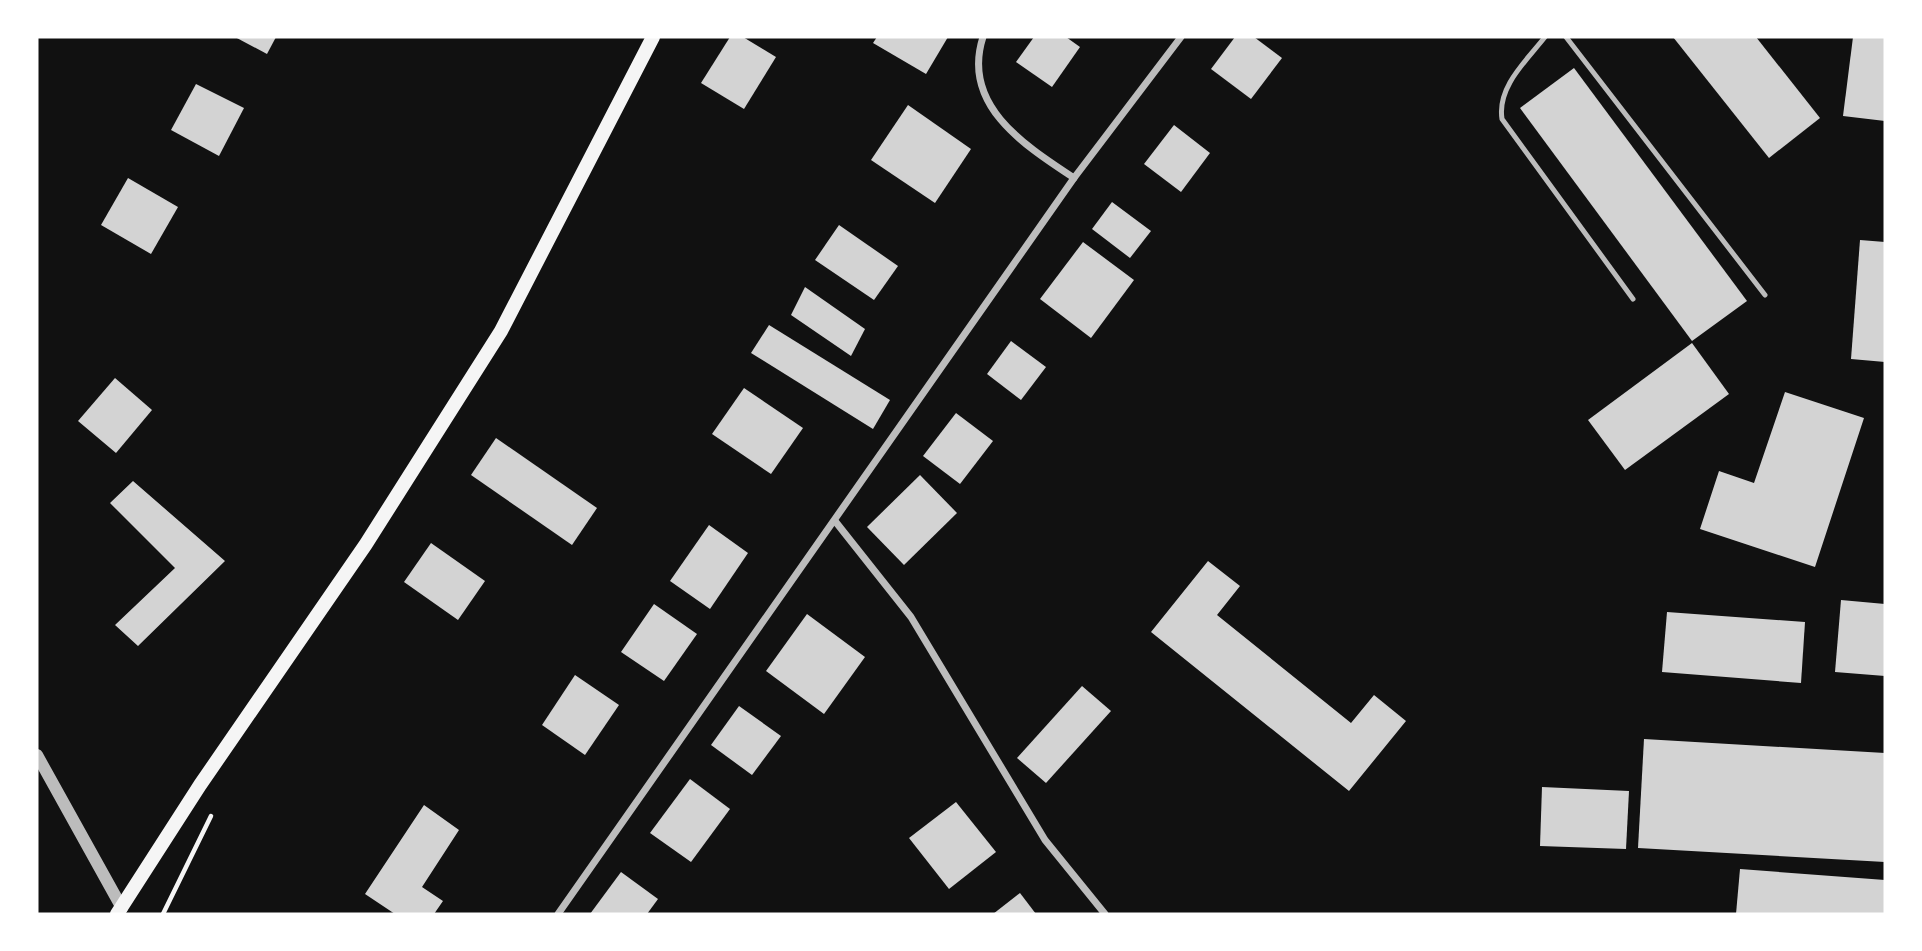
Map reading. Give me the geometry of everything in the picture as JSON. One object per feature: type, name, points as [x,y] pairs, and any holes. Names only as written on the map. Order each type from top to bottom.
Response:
[{"type":"main road","points":[[121,912],[200,785],[366,544],[501,331],[653,37]]},
{"type":"street","points":[[983,37],[978,52],[980,88],[1000,121],[1029,148],[1074,178]]},
{"type":"street","points":[[558,914],[1074,178],[1181,37]]},
{"type":"street","points":[[835,521],[911,617],[1045,840],[1105,914]]},
{"type":"street","points":[[37,755],[121,912]]},
{"type":"lane","points":[[1545,37],[1505,89],[1500,106],[1502,119],[1633,299]]},
{"type":"lane","points":[[1566,37],[1765,295]]},
{"type":"building","points":[[235,37],[276,37],[267,54]]},
{"type":"building","points":[[730,37],[743,37],[776,57],[744,109],[701,83]]},
{"type":"building","points":[[877,37],[948,37],[926,74],[873,43]]},
{"type":"building","points":[[1034,37],[1066,37],[1080,47],[1052,87],[1016,62]]},
{"type":"building","points":[[1235,37],[1254,37],[1282,58],[1251,99],[1211,69]]},
{"type":"building","points":[[1673,37],[1756,37],[1820,118],[1769,158]]},
{"type":"building","points":[[1853,37],[1885,37],[1885,121],[1843,116]]},
{"type":"building","points":[[1574,68],[1747,301],[1692,341],[1520,108]]},
{"type":"building","points":[[196,84],[244,108],[219,156],[171,130]]},
{"type":"building","points":[[908,105],[971,149],[935,203],[871,160]]},
{"type":"building","points":[[1174,125],[1210,153],[1181,192],[1144,164]]},
{"type":"building","points":[[128,178],[178,207],[151,254],[101,225]]},
{"type":"building","points":[[1112,202],[1151,231],[1130,258],[1092,229]]},
{"type":"building","points":[[839,225],[898,266],[874,300],[815,260]]},
{"type":"building","points":[[1860,240],[1885,242],[1885,362],[1851,359]]},
{"type":"building","points":[[1083,242],[1134,280],[1091,338],[1040,299]]},
{"type":"building","points":[[805,287],[865,329],[851,356],[791,315]]},
{"type":"building","points":[[769,325],[890,400],[873,429],[751,353]]},
{"type":"building","points":[[1011,341],[1046,367],[1021,400],[987,374]]},
{"type":"building","points":[[1692,343],[1729,394],[1625,470],[1588,420]]},
{"type":"building","points":[[115,378],[152,410],[116,453],[78,421]]},
{"type":"building","points":[[744,388],[803,428],[771,474],[712,434]]},
{"type":"building","points":[[1785,392],[1864,418],[1815,567],[1700,529],[1719,471],[1754,483]]},
{"type":"building","points":[[956,413],[993,441],[960,484],[923,456]]},
{"type":"building","points":[[496,438],[597,508],[572,545],[471,475]]},
{"type":"building","points":[[920,475],[957,513],[904,565],[867,527]]},
{"type":"building","points":[[133,481],[225,561],[138,646],[115,625],[175,568],[110,503]]},
{"type":"building","points":[[709,525],[748,553],[710,609],[670,581]]},
{"type":"building","points":[[431,543],[485,581],[458,620],[404,582]]},
{"type":"building","points":[[1208,561],[1240,586],[1217,615],[1351,723],[1374,695],[1406,721],[1349,791],[1151,632]]},
{"type":"building","points":[[1841,600],[1885,604],[1885,676],[1835,672]]},
{"type":"building","points":[[654,604],[697,634],[664,681],[621,652]]},
{"type":"building","points":[[1667,612],[1805,622],[1801,683],[1662,672]]},
{"type":"building","points":[[807,614],[865,657],[824,714],[766,671]]},
{"type":"building","points":[[575,675],[619,705],[585,755],[542,725]]},
{"type":"building","points":[[1082,686],[1111,711],[1046,783],[1017,758]]},
{"type":"building","points":[[739,706],[781,736],[752,775],[711,745]]},
{"type":"building","points":[[1644,739],[1885,753],[1885,862],[1638,848]]},
{"type":"building","points":[[690,779],[730,809],[691,862],[650,833]]},
{"type":"building","points":[[1542,787],[1629,791],[1626,849],[1540,846]]},
{"type":"building","points":[[956,802],[996,852],[949,889],[909,838]]},
{"type":"building","points":[[424,805],[459,830],[422,887],[443,901],[434,914],[395,914],[365,894]]},
{"type":"building","points":[[1740,869],[1885,880],[1885,914],[1736,914]]},
{"type":"building","points":[[621,872],[658,899],[647,914],[590,914]]},
{"type":"building","points":[[1020,893],[1036,914],[993,914]]}]
